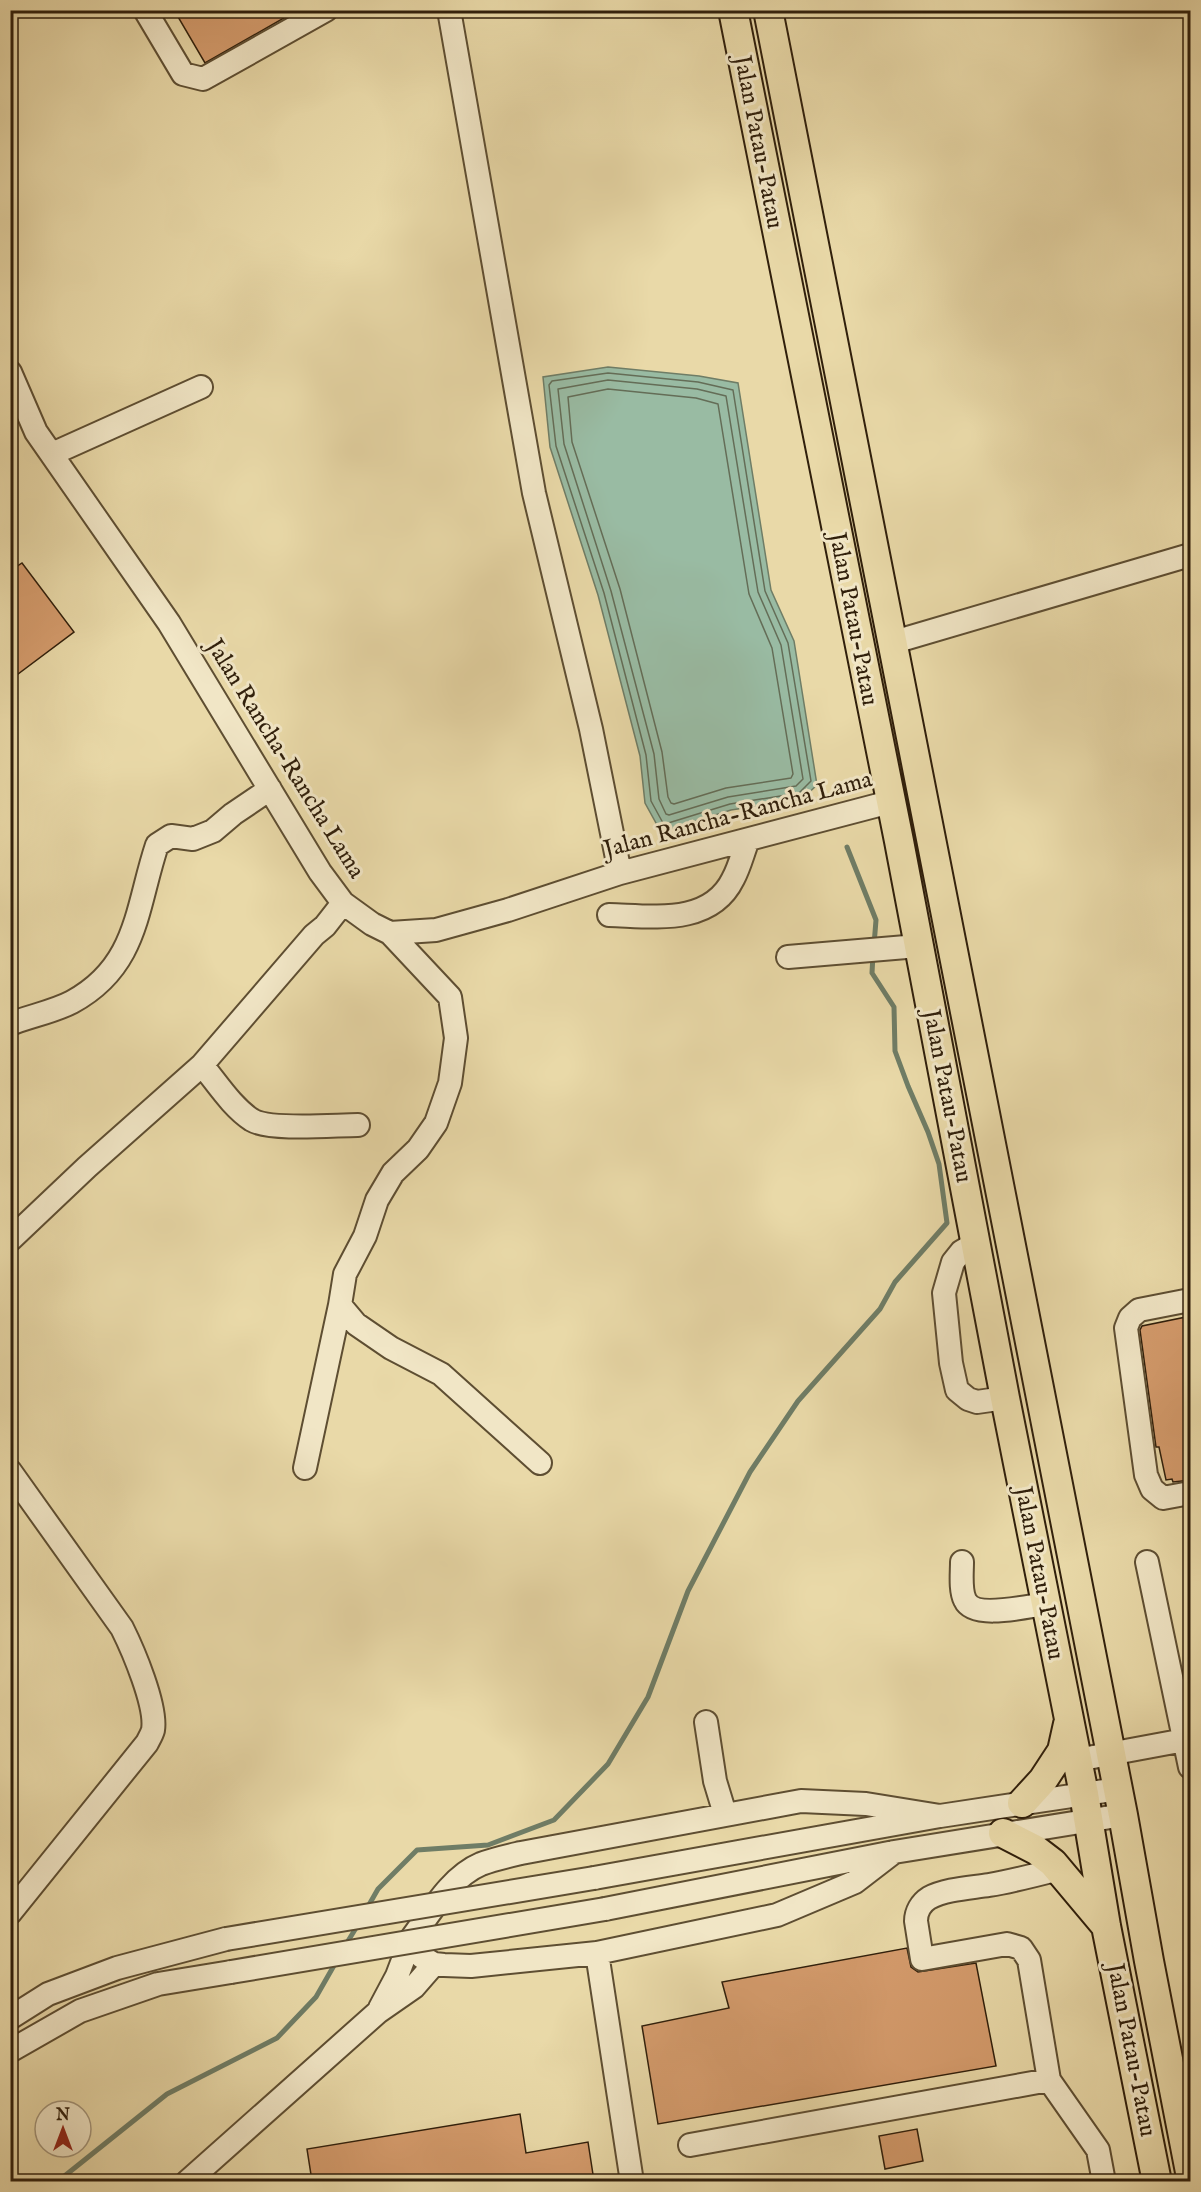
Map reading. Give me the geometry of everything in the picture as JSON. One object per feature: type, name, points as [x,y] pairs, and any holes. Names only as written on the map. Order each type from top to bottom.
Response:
[{"type":"main road","name":"Jalan Patau-Patau","points":[[733,10],[890,802],[1157,2181]]},
{"type":"main road","name":"Jalan Patau-Patau","points":[[768,10],[836,362],[894,642],[1190,2164]]},
{"type":"main road","points":[[1022,1803],[1050,1771],[1062,1751],[1069,1721]]},
{"type":"main road","points":[[1003,1833],[1036,1850],[1059,1869],[1106,1926]]},
{"type":"street","points":[[145,10],[183,74],[203,79],[326,10]]},
{"type":"street","points":[[448,10],[534,493],[591,729],[620,873]]},
{"type":"street","name":"Jalan Rancha-Rancha Lama","points":[[10,372],[36,432],[169,623],[320,872],[343,903],[372,924],[390,933],[436,930],[508,910],[620,873],[890,802]]},
{"type":"street","points":[[52,454],[201,387]]},
{"type":"street","points":[[894,642],[1191,555]]},
{"type":"street","points":[[10,1024],[70,1003],[90,991],[108,973],[126,951],[157,845],[171,836],[193,839],[213,831],[233,814],[270,789]]},
{"type":"street","points":[[609,915],[668,916],[694,913],[717,901],[733,880],[748,840]]},
{"type":"street","points":[[10,1240],[87,1167],[202,1065],[343,903]]},
{"type":"street","points":[[305,1468],[345,1274],[365,1236],[377,1200],[393,1173],[418,1149],[436,1123],[450,1083],[456,1038],[450,997],[390,933]]},
{"type":"street","points":[[788,957],[918,946]]},
{"type":"street","points":[[202,1065],[243,1113],[255,1122],[277,1125],[358,1125]]},
{"type":"street","points":[[976,1243],[957,1257],[950,1268],[946,1282],[943,1303],[950,1354],[957,1390],[968,1399],[977,1402],[1005,1398]]},
{"type":"street","points":[[1191,1300],[1139,1310],[1125,1328],[1146,1475],[1152,1490],[1163,1498],[1191,1493]]},
{"type":"street","points":[[340,1305],[356,1324],[391,1348],[441,1374],[540,1463]]},
{"type":"street","points":[[10,1471],[122,1628],[150,1700],[153,1731],[147,1743],[10,1913]]},
{"type":"street","points":[[962,1562],[964,1599],[974,1608],[989,1611],[1046,1604]]},
{"type":"street","points":[[1147,1562],[1188,1740],[1191,1767]]},
{"type":"street","points":[[706,1722],[715,1781],[725,1814]]},
{"type":"street","points":[[1077,1760],[1188,1740]]},
{"type":"street","points":[[378,2012],[397,1976],[411,1939],[452,1885],[479,1865],[521,1853],[725,1814],[801,1802],[866,1804],[940,1816]]},
{"type":"street","points":[[10,2052],[80,2011],[158,1984],[605,1909],[1003,1833],[1086,1807],[1121,1802]]},
{"type":"street","points":[[10,2018],[48,1994],[117,1968],[226,1939],[594,1878],[1022,1803],[1086,1807]]},
{"type":"street","points":[[411,1939],[422,1958],[434,1964],[471,1966],[597,1953],[777,1915],[855,1881],[894,1852]]},
{"type":"street","points":[[1059,1869],[1013,1881],[939,1894],[927,1899],[919,1907],[916,1915],[922,1959],[1007,1944],[1021,1948],[1029,1960],[1049,2080],[1098,2150],[1104,2181]]},
{"type":"street","points":[[597,1953],[632,2181]]},
{"type":"street","points":[[187,2181],[378,2012],[414,1987],[434,1964]]},
{"type":"street","points":[[690,2145],[1049,2080]]},
{"type":"water","points":[[608,367],[699,376],[738,383],[771,590],[794,641],[817,785],[802,799],[731,810],[661,832],[645,803],[640,756],[598,595],[550,447],[543,377]]},
{"type":"building","points":[[174,10],[298,10],[205,63]]},
{"type":"building","points":[[22,563],[74,632],[10,680],[10,571]]},
{"type":"building","points":[[1191,1316],[1191,1480],[1173,1482],[1172,1479],[1166,1480],[1159,1447],[1156,1447],[1140,1330],[1142,1326]]},
{"type":"building","points":[[907,1948],[911,1967],[918,1972],[976,1963],[996,2066],[658,2124],[642,2026],[729,2008],[722,1982]]},
{"type":"building","points":[[520,2114],[526,2153],[588,2142],[594,2181],[312,2181],[307,2149]]},
{"type":"building","points":[[917,2129],[923,2161],[885,2169],[879,2136]]},
{"type":"waterway","points":[[847,847],[876,920],[874,945]]},
{"type":"waterway","points":[[366,1910],[378,1889],[417,1850],[488,1845],[554,1820],[608,1764],[648,1697],[688,1591],[750,1472],[798,1401],[880,1309],[895,1282],[947,1223],[939,1164],[895,1051],[894,1007],[872,973],[873,954]]},
{"type":"waterway","points":[[345,1946],[359,1923]]},
{"type":"waterway","points":[[57,2182],[167,2094],[277,2038],[316,1997],[336,1962]]}]
